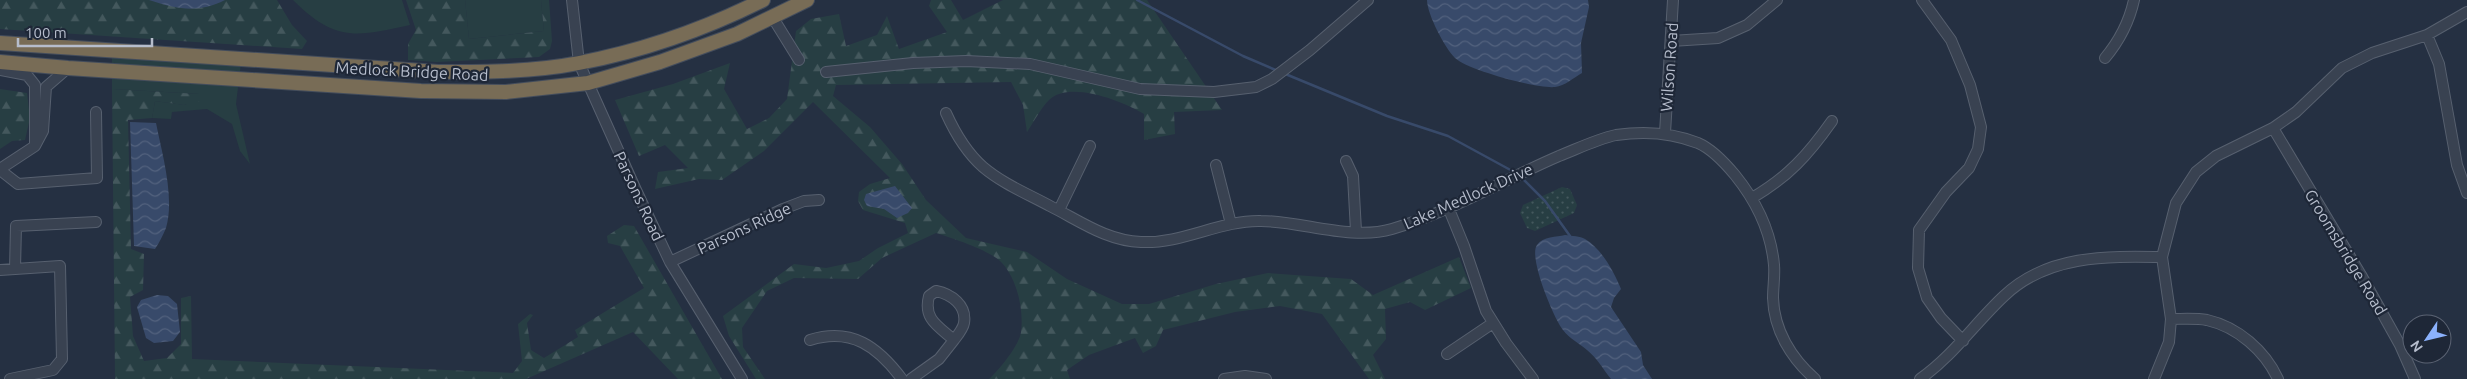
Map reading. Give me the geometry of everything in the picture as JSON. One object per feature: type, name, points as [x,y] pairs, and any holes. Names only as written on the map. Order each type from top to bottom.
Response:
[{"type":"highway","name":"Medlock Bridge Road","points":[[0,43],[438,72],[506,72],[579,63],[670,39],[732,16],[763,0]]},
{"type":"highway","name":"Medlock Bridge Road","points":[[0,62],[429,91],[506,92],[588,83],[660,62],[737,34],[807,0]]},
{"type":"street","name":"Parsons Road","points":[[572,0],[579,63],[670,262],[742,379]]},
{"type":"street","points":[[826,72],[913,63],[966,61],[1030,64],[1140,89],[1214,92],[1256,87],[1272,79],[1310,50],[1368,0]]},
{"type":"street","name":"Wilson Road","points":[[1665,134],[1673,0]]},
{"type":"street","points":[[1671,41],[1718,38],[1746,25],[1777,0]]},
{"type":"street","points":[[1922,0],[1951,40],[1970,85],[1981,127],[1978,149],[1969,168],[1946,192],[1919,230],[1918,268],[1927,298],[1963,341]]},
{"type":"street","points":[[2105,58],[2120,40],[2131,14],[2134,0]]},
{"type":"street","points":[[2154,379],[2169,342],[2171,319],[2162,257],[2176,203],[2196,172],[2216,156],[2273,128],[2296,112],[2342,68],[2372,53],[2427,35],[2467,12]]},
{"type":"street","points":[[773,18],[799,60]]},
{"type":"street","points":[[2427,35],[2440,64],[2456,165],[2467,193]]},
{"type":"street","points":[[68,68],[46,87],[43,130],[35,146],[0,170],[18,184],[97,178],[96,112]]},
{"type":"street","points":[[0,70],[27,75],[34,84],[35,146]]},
{"type":"street","name":"Lake Medlock Drive","points":[[946,113],[957,136],[982,166],[1002,181],[1116,239],[1140,242],[1166,241],[1231,224],[1262,220],[1372,233],[1391,229],[1448,207],[1517,174],[1615,136],[1665,134],[1698,143],[1727,166],[1752,198],[1765,225],[1774,265],[1773,300],[1776,322],[1788,347],[1804,369],[1815,379]]},
{"type":"street","points":[[1752,198],[1782,180],[1799,164],[1832,121]]},
{"type":"street","name":"Groomsbridge Road","points":[[2273,128],[2361,275],[2400,345],[2415,379]]},
{"type":"street","points":[[1059,210],[1090,146]]},
{"type":"street","points":[[1346,161],[1353,176],[1356,231]]},
{"type":"street","points":[[1216,165],[1231,224]]},
{"type":"street","name":"Parsons Ridge","points":[[670,262],[783,209],[804,201],[819,200]]},
{"type":"street","points":[[1448,207],[1464,246],[1486,311],[1492,323],[1533,379]]},
{"type":"street","points":[[16,269],[16,226],[96,222]]},
{"type":"street","points":[[1920,379],[1939,366],[2005,295],[2038,273],[2057,264],[2088,259],[2162,257]]},
{"type":"street","points":[[0,270],[60,266],[62,359],[53,370],[10,379]]},
{"type":"street","points":[[910,379],[939,359],[954,340],[964,324],[962,309],[949,293],[936,291],[929,296],[926,308],[932,320],[954,340]]},
{"type":"street","points":[[2171,319],[2207,320],[2230,328],[2251,343],[2272,366],[2278,379]]},
{"type":"street","points":[[1447,354],[1492,323]]},
{"type":"street","points":[[810,340],[825,336],[844,336],[857,340],[876,350],[902,379]]},
{"type":"street","points":[[1224,379],[1245,376],[1266,379]]},
{"type":"green space","points":[[0,0],[277,0],[292,25],[307,41],[302,49],[0,29]]},
{"type":"green space","points":[[293,0],[402,0],[410,25],[375,32],[347,33],[334,30],[321,23]]},
{"type":"green space","points":[[406,0],[465,0],[469,39],[544,31],[541,0],[549,0],[552,41],[550,49],[539,57],[437,62],[408,60],[408,44],[416,30]]},
{"type":"green space","points":[[465,0],[541,0],[544,31],[469,39]]},
{"type":"green space","points":[[931,0],[951,0],[963,20],[1003,0],[1147,0],[1222,110],[1174,112],[1175,134],[1144,140],[1144,114],[1110,99],[1082,92],[1058,94],[1049,100],[1027,132],[1023,105],[1011,82],[836,85],[833,96],[870,127],[902,164],[926,200],[966,238],[1027,252],[1067,279],[1122,304],[1149,304],[1216,284],[1268,273],[1351,279],[1373,295],[1459,257],[1471,288],[1425,310],[1410,302],[1385,309],[1386,339],[1373,355],[1385,379],[1369,379],[1322,314],[1280,306],[1235,312],[1163,330],[1156,346],[1143,353],[1135,338],[1089,355],[1067,370],[1070,379],[989,379],[1008,357],[1020,337],[1022,323],[1020,305],[1012,277],[997,258],[971,245],[936,233],[882,258],[858,279],[794,278],[767,291],[742,328],[743,347],[765,379],[756,379],[729,336],[723,316],[794,264],[826,268],[859,261],[878,248],[908,233],[905,223],[863,210],[858,201],[859,192],[870,184],[890,178],[813,102],[764,151],[722,180],[699,179],[655,189],[658,172],[688,168],[665,145],[639,156],[615,100],[673,84],[730,63],[724,89],[747,129],[769,118],[787,99],[796,31],[811,19],[839,14],[846,46],[877,35],[887,16],[899,49],[947,32],[929,6]]},
{"type":"green space","points":[[112,58],[241,63],[236,104],[250,164],[240,151],[232,124],[207,109],[172,112],[171,119],[152,118],[155,101],[185,105],[199,94],[112,89]]},
{"type":"green space","points":[[0,89],[27,93],[30,118],[25,140],[12,141],[0,149]]},
{"type":"green space","points":[[112,89],[199,94],[201,101],[184,105],[155,101],[152,118],[128,120],[131,249],[144,254],[143,290],[130,297],[133,336],[144,361],[167,358],[181,344],[181,298],[191,296],[192,359],[513,373],[522,361],[518,324],[530,314],[533,315],[527,323],[531,350],[544,358],[578,337],[575,330],[644,288],[620,246],[608,243],[607,236],[624,225],[634,226],[722,379],[678,379],[633,332],[526,379],[115,379]]},
{"type":"green space","points":[[1562,187],[1570,189],[1577,205],[1574,213],[1535,231],[1527,228],[1520,213],[1523,205]]},
{"type":"water","points":[[149,0],[225,0],[205,7],[187,9]]},
{"type":"water","points":[[1427,0],[1588,0],[1589,7],[1581,43],[1582,73],[1562,85],[1546,87],[1503,78],[1462,63],[1455,58],[1442,39],[1433,22]]},
{"type":"water","points":[[130,122],[156,123],[164,161],[169,203],[168,216],[166,228],[155,249],[134,246]]},
{"type":"water","points":[[895,186],[912,208],[908,213],[897,218],[884,209],[867,206],[864,200],[866,194]]},
{"type":"water","points":[[1565,235],[1581,237],[1591,243],[1611,268],[1621,289],[1614,298],[1611,307],[1641,352],[1643,365],[1652,379],[1611,379],[1594,356],[1569,336],[1559,324],[1543,288],[1535,252],[1537,245],[1543,240]]},
{"type":"water","points":[[157,295],[168,296],[177,304],[180,332],[173,341],[154,343],[146,338],[137,307],[141,300]]},
{"type":"waterway","points":[[1137,0],[1243,56],[1278,71]]},
{"type":"waterway","points":[[1283,73],[1387,116],[1448,136],[1516,173]]},
{"type":"waterway","points":[[1521,177],[1545,201],[1570,236]]}]
